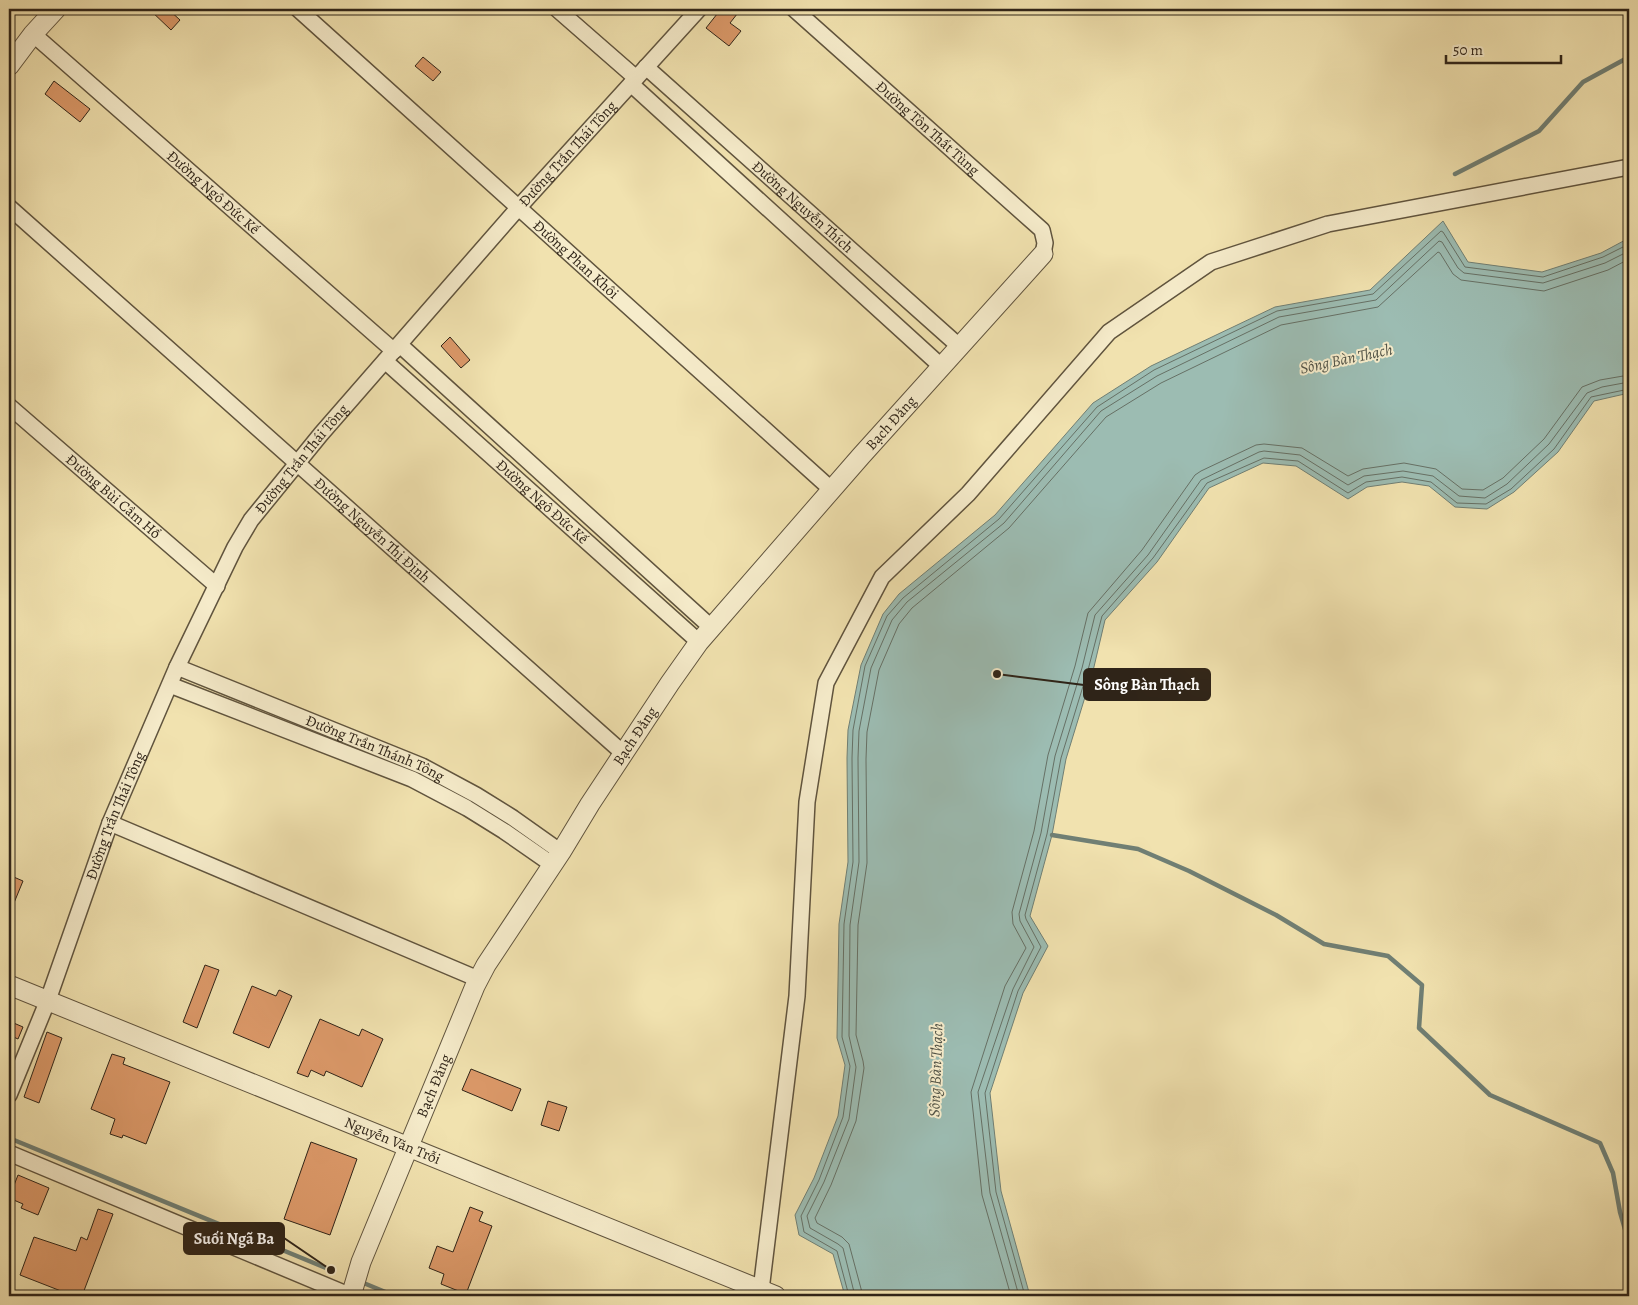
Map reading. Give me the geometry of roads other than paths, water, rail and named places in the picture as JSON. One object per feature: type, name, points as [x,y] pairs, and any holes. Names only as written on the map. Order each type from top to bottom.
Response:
[{"type":"street","points":[[9,66],[33,34],[56,9]]},
{"type":"street","name":"Đường Phan Khôi","points":[[298,9],[832,490]]},
{"type":"street","name":"Đường Nguyễn Thích","points":[[557,9],[942,367]]},
{"type":"street","name":"Đường Trần Thái Tông","points":[[9,1096],[48,1000],[110,824],[177,666],[235,547],[251,520],[321,434],[519,207],[699,9]]},
{"type":"street","name":"Đường Tôn Thất Tùng","points":[[794,9],[1042,230],[1045,243],[1043,254]]},
{"type":"street","name":"Đường Ngô Đức Kế","points":[[33,34],[393,353],[712,628]]},
{"type":"street","name":"Đường Nguyễn Thích","points":[[646,67],[960,347]]},
{"type":"street","points":[[769,1293],[797,996],[807,802],[826,683],[882,577],[968,494],[1109,332],[1211,262],[1328,224],[1629,166]]},
{"type":"street","name":"Đường Nguyễn Thị Định","points":[[9,207],[623,753]]},
{"type":"street","name":"Bạch Đằng","points":[[351,1296],[361,1262],[478,979],[670,682],[700,642],[832,490],[1043,254]]},
{"type":"street","name":"Đường Ngô Đức Kế","points":[[393,353],[700,642]]},
{"type":"street","name":"Đường Bùi Cầm Hổ","points":[[9,406],[217,586]]},
{"type":"street","name":"Đường Trần Thánh Tông","points":[[177,666],[422,766],[476,795],[513,818],[557,858]]},
{"type":"street","name":"Đường Trần Thánh Tông","points":[[170,685],[412,779],[474,812],[504,831],[557,858]]},
{"type":"street","points":[[110,824],[478,979]]},
{"type":"street","name":"Nguyễn Văn Trỗi","points":[[9,985],[769,1293]]},
{"type":"street","points":[[9,1153],[351,1296]]},
{"type":"water","points":[[1443,221],[1468,262],[1542,272],[1601,253],[1629,238],[1629,393],[1594,401],[1558,452],[1514,492],[1487,509],[1455,507],[1429,486],[1402,482],[1367,487],[1348,499],[1296,466],[1263,463],[1209,488],[1157,562],[1105,620],[1093,671],[1066,759],[1052,835],[1030,916],[1048,946],[1023,993],[990,1093],[1001,1191],[1030,1296],[845,1296],[833,1254],[799,1235],[795,1215],[814,1178],[838,1116],[845,1065],[837,1038],[839,924],[848,862],[848,730],[861,665],[883,614],[899,594],[995,515],[1093,403],[1151,366],[1275,307],[1370,290]]},
{"type":"waterway","points":[[1455,174],[1539,131],[1583,82],[1629,57]]},
{"type":"waterway","points":[[1052,835],[1138,849],[1189,871],[1276,915],[1324,944],[1388,956],[1422,985],[1419,1028],[1490,1095],[1600,1143],[1613,1173],[1620,1212],[1629,1243]]},
{"type":"waterway","points":[[9,1138],[331,1270]]},
{"type":"waterway","points":[[366,1284],[395,1296]]},
{"type":"place","name":"Sông Bàn Thạch","points":[[997,674]]},
{"type":"place","name":"Suối Ngã Ba","points":[[331,1270]]}]
